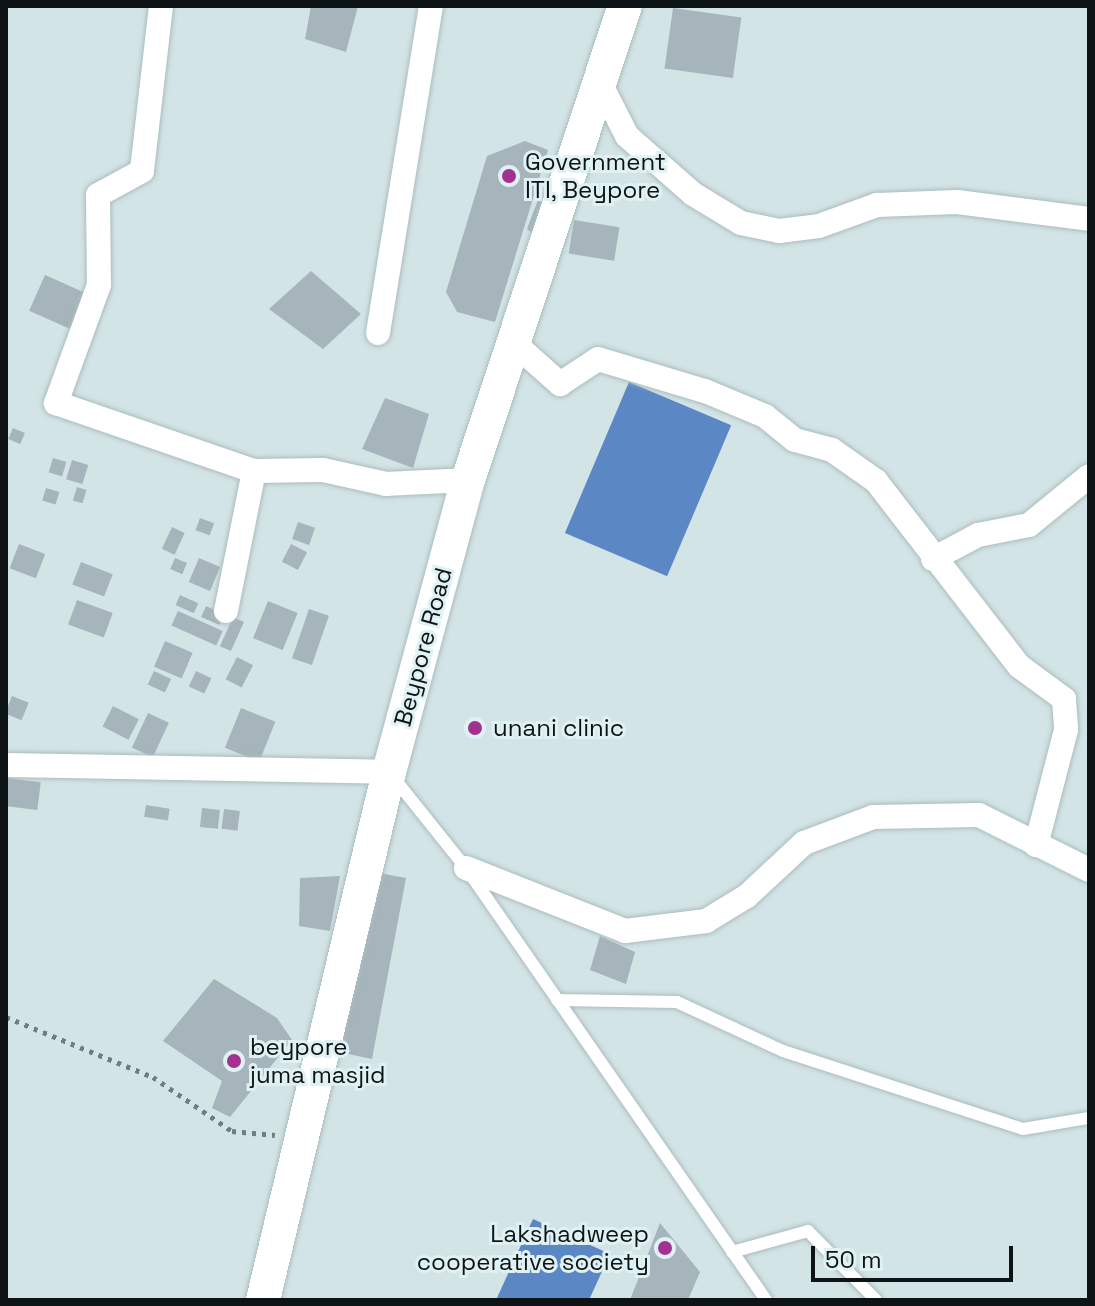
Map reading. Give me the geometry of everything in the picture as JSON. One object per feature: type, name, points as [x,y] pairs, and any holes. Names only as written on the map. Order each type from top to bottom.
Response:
[{"type":"main road","name":"Beypore Road","points":[[263,1300],[389,772],[468,480],[625,6]]},
{"type":"street","points":[[161,6],[142,171],[98,195],[99,285],[56,403],[254,471],[323,470],[386,484],[468,480]]},
{"type":"street","points":[[378,333],[431,6]]},
{"type":"street","points":[[600,83],[627,136],[693,194],[741,223],[779,231],[819,226],[877,205],[957,202],[1089,219]]},
{"type":"street","points":[[514,343],[560,384],[598,359],[705,391],[765,416],[795,440],[832,450],[876,481],[933,559],[1019,666],[1064,699],[1066,730],[1036,845]]},
{"type":"street","points":[[226,611],[254,471]]},
{"type":"street","points":[[933,559],[978,535],[1029,525],[1089,476]]},
{"type":"street","points":[[6,765],[389,772]]},
{"type":"street","points":[[466,868],[625,931],[706,921],[747,896],[804,843],[873,817],[979,815],[1089,870]]},
{"type":"lane","points":[[389,772],[466,868],[766,1300]]},
{"type":"lane","points":[[557,1000],[677,1002],[783,1051],[1023,1129],[1089,1118]]},
{"type":"lane","points":[[732,1252],[808,1231],[876,1300]]},
{"type":"path","points":[[6,1017],[153,1077],[232,1131],[284,1136],[309,1104]]},
{"type":"water","points":[[629,382],[731,425],[667,576],[565,533]]},
{"type":"water","points":[[533,1219],[610,1254],[589,1300],[496,1300]]},
{"type":"building","points":[[311,6],[358,6],[346,52],[305,39]]},
{"type":"building","points":[[673,8],[741,18],[733,78],[665,68]]},
{"type":"building","points":[[525,141],[548,150],[495,322],[457,312],[446,292],[487,156]]},
{"type":"building","points":[[538,200],[550,207],[538,238],[527,229]]},
{"type":"building","points":[[574,220],[619,227],[614,261],[569,254]]},
{"type":"building","points":[[311,271],[361,314],[323,349],[269,309]]},
{"type":"building","points":[[45,275],[89,295],[73,330],[29,311]]},
{"type":"building","points":[[385,398],[429,414],[413,468],[362,449]]},
{"type":"building","points":[[13,428],[25,433],[20,444],[8,439]]},
{"type":"building","points":[[53,458],[66,462],[62,476],[49,472]]},
{"type":"building","points":[[72,460],[88,465],[82,484],[66,479]]},
{"type":"building","points":[[77,487],[87,490],[82,503],[73,500]]},
{"type":"building","points":[[46,488],[59,492],[56,505],[42,500]]},
{"type":"building","points":[[200,518],[214,523],[210,535],[196,530]]},
{"type":"building","points":[[298,522],[315,528],[309,545],[292,539]]},
{"type":"building","points":[[172,527],[185,533],[175,555],[162,549]]},
{"type":"building","points":[[19,544],[45,554],[36,578],[10,568]]},
{"type":"building","points":[[291,544],[307,552],[298,570],[282,562]]},
{"type":"building","points":[[175,558],[187,563],[182,574],[170,569]]},
{"type":"building","points":[[199,558],[220,567],[210,591],[189,582]]},
{"type":"building","points":[[81,562],[113,574],[104,597],[72,584]]},
{"type":"building","points":[[180,595],[198,603],[194,613],[176,605]]},
{"type":"building","points":[[77,600],[113,613],[104,637],[68,624]]},
{"type":"building","points":[[268,601],[298,613],[283,650],[253,638]]},
{"type":"building","points":[[206,606],[224,614],[219,625],[201,617]]},
{"type":"building","points":[[309,609],[329,616],[312,665],[292,658]]},
{"type":"building","points":[[178,611],[223,631],[216,646],[171,626]]},
{"type":"building","points":[[233,617],[244,622],[231,651],[220,646]]},
{"type":"building","points":[[165,641],[193,653],[182,678],[154,667]]},
{"type":"building","points":[[237,657],[253,665],[242,687],[226,679]]},
{"type":"building","points":[[154,671],[171,679],[165,693],[148,685]]},
{"type":"building","points":[[196,671],[211,678],[204,694],[189,686]]},
{"type":"building","points":[[12,696],[29,703],[22,720],[6,714]]},
{"type":"building","points":[[113,706],[139,719],[128,740],[103,726]]},
{"type":"building","points":[[241,708],[275,722],[259,762],[225,748]]},
{"type":"building","points":[[148,713],[169,723],[153,757],[132,747]]},
{"type":"building","points":[[6,778],[41,782],[37,810],[6,806]]},
{"type":"building","points":[[146,805],[170,809],[168,821],[144,817]]},
{"type":"building","points":[[202,808],[220,810],[218,829],[200,827]]},
{"type":"building","points":[[224,809],[240,811],[237,831],[222,829]]},
{"type":"building","points":[[379,873],[406,878],[372,1059],[334,1051]]},
{"type":"building","points":[[340,876],[330,931],[299,926],[300,878]]},
{"type":"building","points":[[600,936],[635,952],[626,984],[590,970]]},
{"type":"building","name":"beypore juma masjid","points":[[214,979],[277,1018],[292,1040],[230,1117],[212,1108],[222,1081],[163,1041]]},
{"type":"building","name":"Lakshadweep cooperative society","points":[[660,1223],[700,1272],[688,1300],[630,1300]]},
{"type":"place","name":"Government ITI, Beypore","points":[[509,176]]},
{"type":"place","name":"unani clinic","points":[[475,728]]},
{"type":"place","name":"beypore juma masjid","points":[[234,1061]]},
{"type":"place","name":"Lakshadweep cooperative society","points":[[665,1248]]}]
